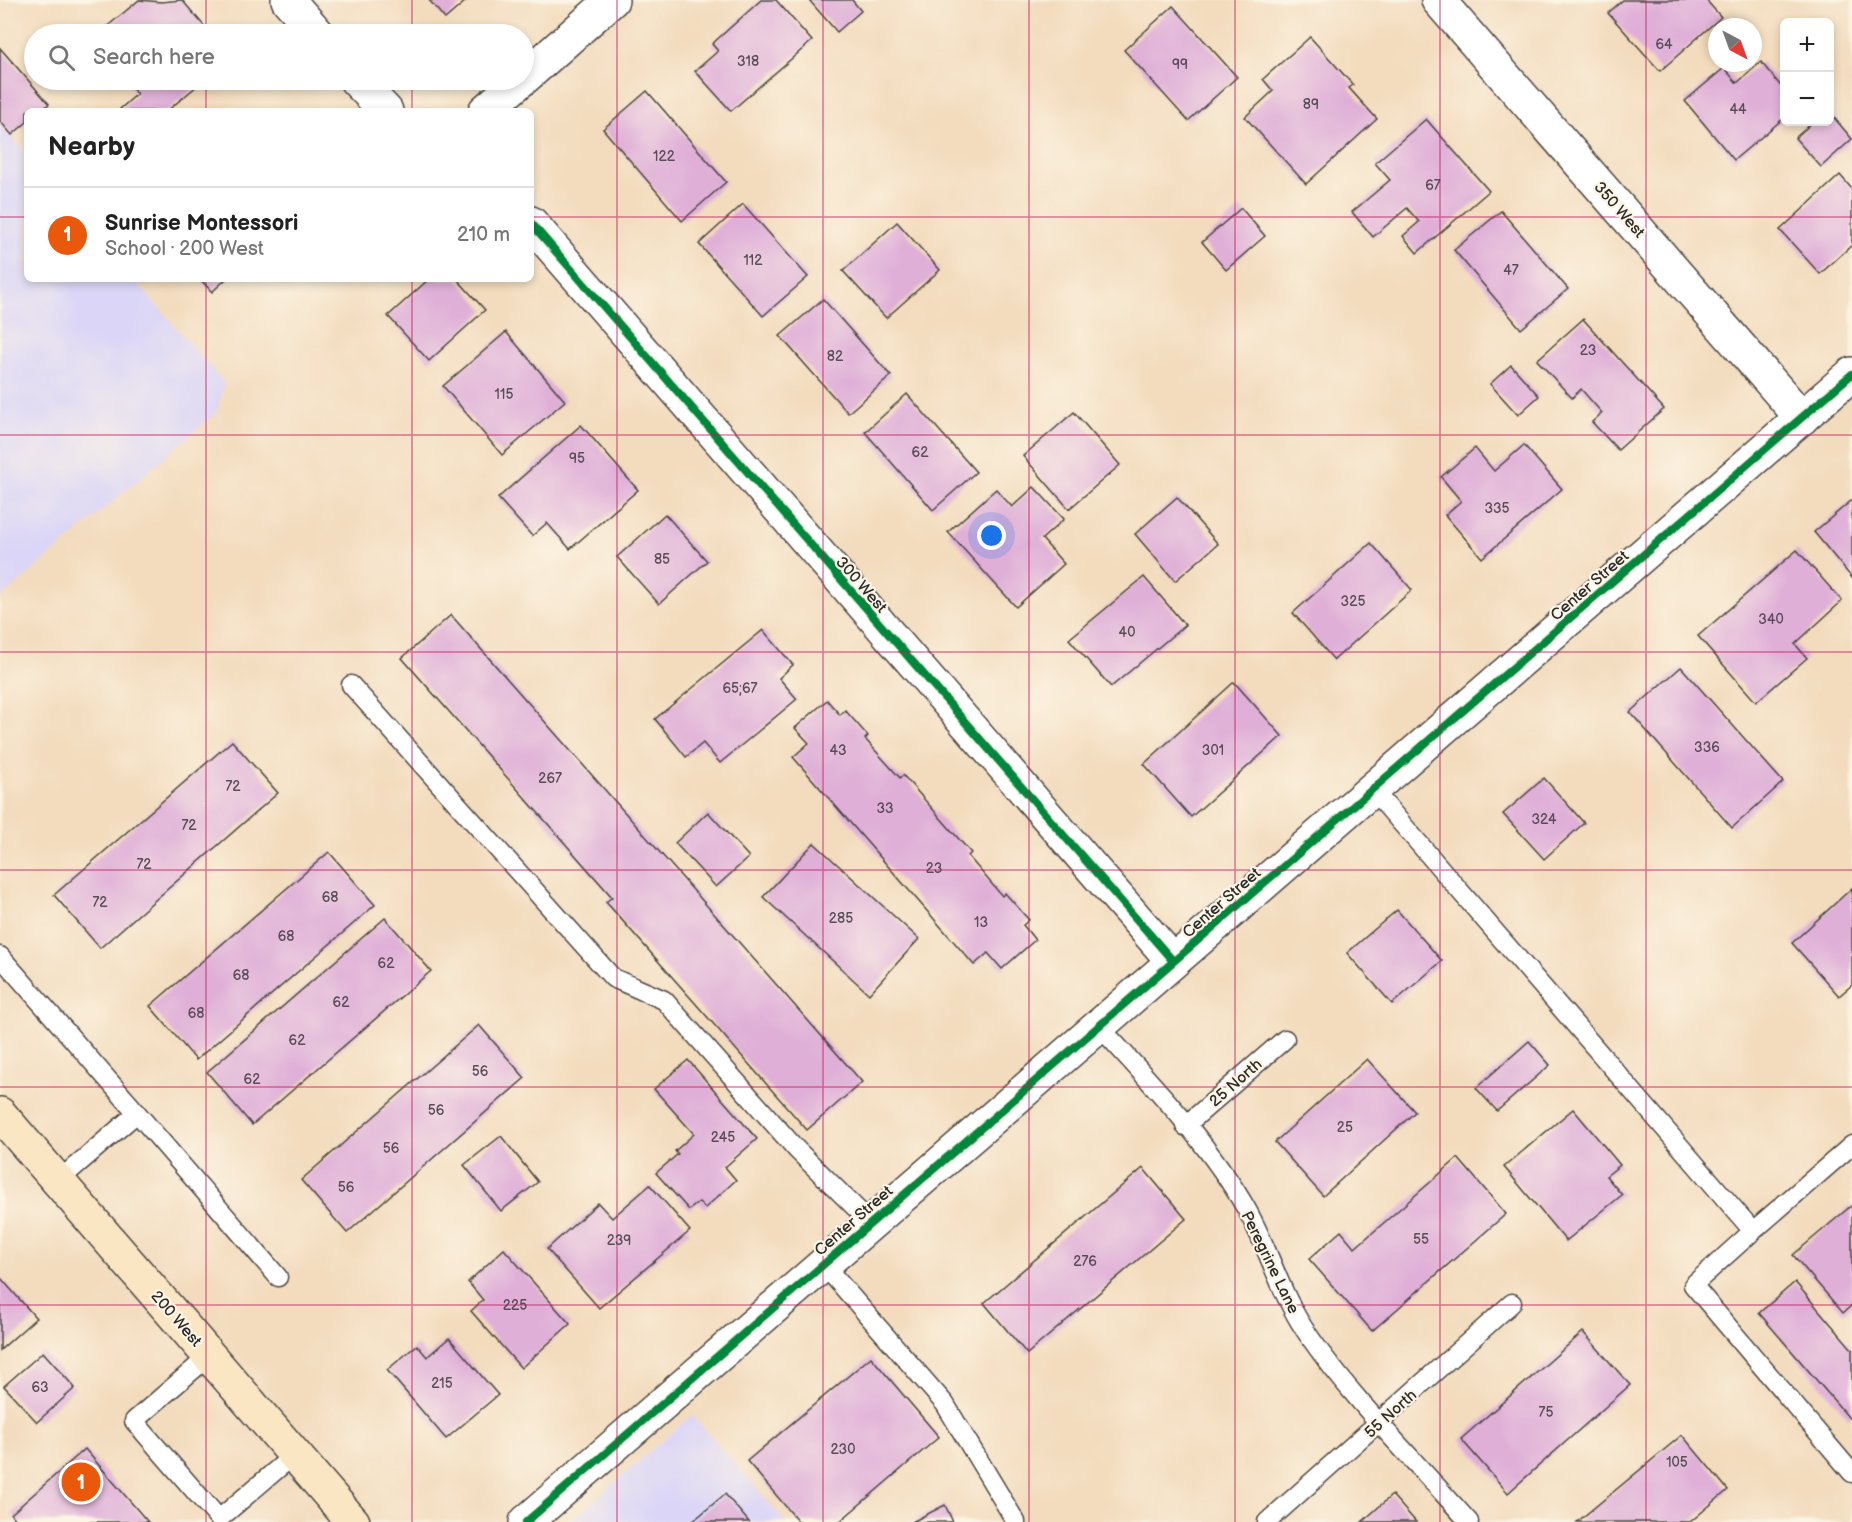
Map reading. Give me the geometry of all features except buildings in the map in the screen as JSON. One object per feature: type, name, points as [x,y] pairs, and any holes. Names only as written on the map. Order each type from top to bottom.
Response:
[{"type":"main road","name":"200 West","points":[[0,1114],[351,1521]]},
{"type":"street","points":[[288,0],[309,24]]},
{"type":"street","points":[[534,68],[612,0]]},
{"type":"street","name":"350 West","points":[[1438,0],[1802,418]]},
{"type":"street","points":[[366,90],[383,108]]},
{"type":"street","points":[[489,108],[510,90]]},
{"type":"street","name":"300 West","points":[[534,226],[1173,961]]},
{"type":"street","name":"Center Street","points":[[526,1522],[1852,374]]},
{"type":"lane","points":[[351,685],[613,978],[664,1000],[797,1150],[871,1223]]},
{"type":"lane","points":[[1372,789],[1753,1231]]},
{"type":"lane","points":[[0,956],[278,1277]]},
{"type":"lane","name":"Peregrine Lane","points":[[1100,1026],[1185,1126],[1247,1211],[1282,1291],[1308,1336],[1469,1522]]},
{"type":"lane","name":"25 North","points":[[1185,1126],[1286,1039]]},
{"type":"lane","points":[[58,1181],[136,1113]]},
{"type":"lane","points":[[1852,1145],[1693,1285],[1852,1473]]},
{"type":"lane","points":[[823,1264],[945,1404],[1016,1522]]},
{"type":"lane","name":"55 North","points":[[1267,1522],[1512,1303]]},
{"type":"lane","points":[[209,1356],[134,1421],[219,1519],[294,1454]]},
{"type":"shaded area","points":[[0,123],[24,151],[24,282],[137,282],[225,384],[216,413],[0,599]]},
{"type":"shaded area","points":[[692,1415],[786,1522],[570,1522]]},
{"type":"cycle path","points":[[534,226],[1173,961]]},
{"type":"cycle path","points":[[526,1522],[1852,374]]},
{"type":"place","name":"Sunrise Montessori","points":[[81,1482]]}]
